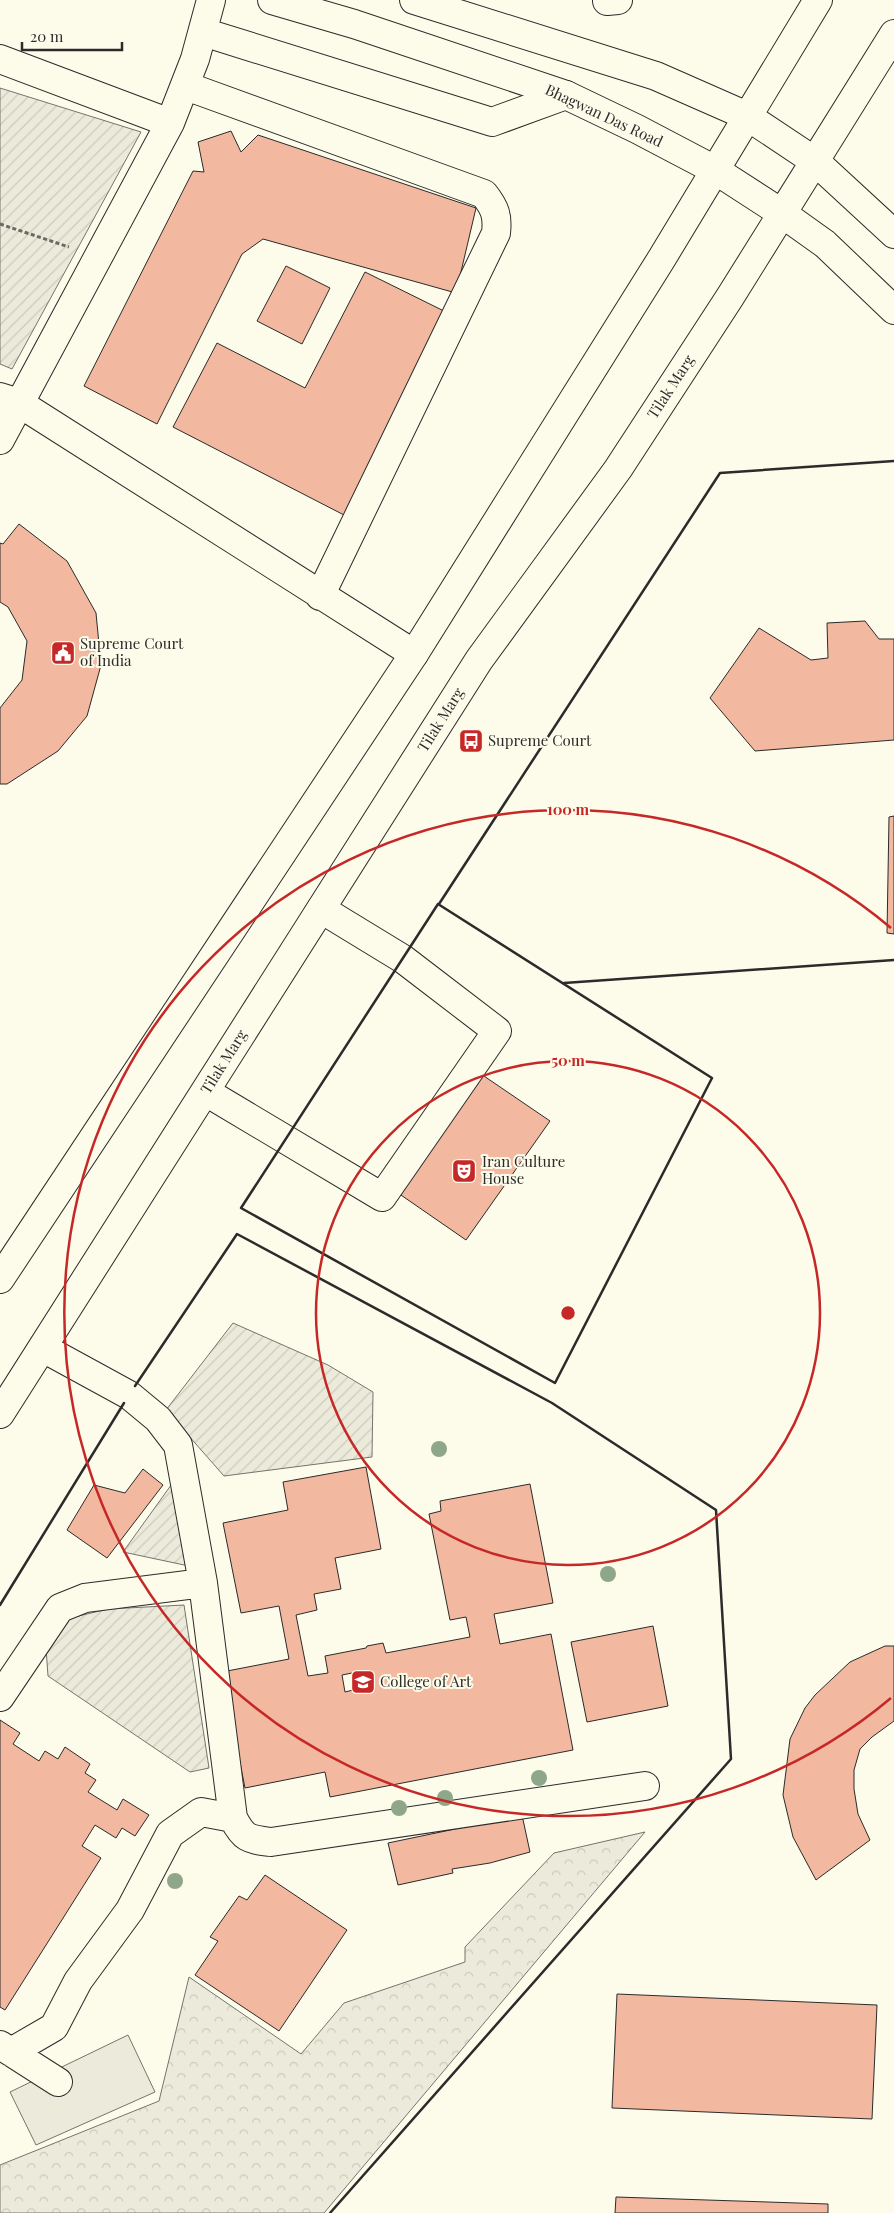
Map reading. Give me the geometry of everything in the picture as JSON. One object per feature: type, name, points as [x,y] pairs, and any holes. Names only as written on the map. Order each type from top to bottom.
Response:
[{"type":"main road","points":[[0,440],[9,400],[98,257],[170,123],[186,86],[211,0]]},
{"type":"main road","name":"Bhagwan Das Road","points":[[272,0],[354,24],[566,95],[637,129],[715,170],[783,214],[825,244],[894,310]]},
{"type":"main road","points":[[414,0],[656,76],[748,116],[816,162],[894,234]]},
{"type":"main road","points":[[0,1279],[414,654],[715,170],[818,0]]},
{"type":"main road","points":[[203,32],[492,122],[566,95]]},
{"type":"main road","name":"Tilak Marg","points":[[0,1413],[480,660],[618,469],[816,162],[894,34]]},
{"type":"main road","points":[[0,59],[170,123]]},
{"type":"main road","points":[[186,86],[484,194],[498,217],[496,233],[320,596]]},
{"type":"main road","points":[[9,400],[414,654]]},
{"type":"main road","points":[[206,1092],[382,1197],[497,1031],[402,959],[321,909]]},
{"type":"main road","points":[[43,1348],[129,1395],[158,1419],[178,1445],[203,1583],[233,1818],[241,1834],[254,1840],[271,1842],[645,1786]]},
{"type":"main road","points":[[0,1697],[60,1608],[86,1598],[203,1583]]},
{"type":"main road","points":[[5,2048],[54,2027],[78,1981],[130,1910],[170,1834],[201,1812],[233,1818]]},
{"type":"main road","points":[[5,2048],[58,2082]]},
{"type":"path","points":[[0,224],[98,257]]},
{"type":"green space","points":[[0,88],[141,132],[12,369],[0,364]]},
{"type":"green space","points":[[233,1323],[328,1365],[373,1392],[372,1457],[224,1476],[166,1410]]},
{"type":"green space","points":[[174,1481],[189,1566],[123,1552]]},
{"type":"green space","points":[[184,1605],[209,1768],[190,1772],[48,1676],[46,1648],[70,1618],[108,1609]]},
{"type":"green space","points":[[645,1832],[324,2213],[0,2213],[0,2165],[159,2101],[189,1977],[301,2054],[344,2003],[465,1962],[465,1947],[554,1853]]},
{"type":"green space","points":[[128,2035],[155,2092],[36,2145],[10,2092]]},
{"type":"building","points":[[231,131],[241,152],[258,135],[476,208],[456,293],[263,239],[242,254],[157,424],[84,386],[193,171],[204,172],[198,142]]},
{"type":"building","points":[[286,266],[330,288],[302,344],[257,321]]},
{"type":"building","points":[[365,272],[448,313],[344,515],[173,427],[217,343],[305,388]]},
{"type":"building","name":"Supreme Court of India","points":[[19,524],[67,561],[96,613],[101,665],[87,716],[58,751],[7,784],[0,784],[0,708],[22,680],[27,641],[8,607],[0,602],[0,543],[3,544]]},
{"type":"building","points":[[865,621],[879,639],[894,639],[894,740],[755,751],[710,698],[759,628],[811,660],[828,658],[827,623]]},
{"type":"building","points":[[894,816],[894,934],[887,933],[889,817]]},
{"type":"building","points":[[481,1074],[550,1121],[466,1240],[398,1193]]},
{"type":"building","points":[[366,1467],[381,1549],[335,1558],[341,1589],[314,1594],[317,1610],[296,1615],[308,1676],[328,1673],[325,1656],[383,1643],[386,1653],[470,1637],[466,1617],[450,1620],[429,1514],[441,1511],[440,1501],[530,1484],[553,1603],[494,1614],[500,1644],[551,1634],[573,1750],[330,1797],[325,1772],[245,1788],[222,1672],[289,1659],[279,1606],[241,1613],[223,1523],[288,1510],[283,1482]],"holes":[[[357,1672],[361,1688],[345,1692],[342,1675]]]},
{"type":"building","points":[[143,1469],[163,1485],[107,1558],[67,1530],[94,1485],[125,1493]]},
{"type":"building","points":[[653,1626],[668,1706],[587,1722],[571,1642]]},
{"type":"building","points":[[885,1646],[894,1646],[894,1721],[872,1737],[860,1749],[854,1770],[854,1789],[858,1814],[870,1840],[816,1880],[793,1837],[783,1795],[790,1739],[805,1708],[815,1695],[850,1662]]},
{"type":"building","points":[[0,1720],[20,1733],[13,1744],[39,1761],[45,1751],[58,1759],[65,1747],[90,1764],[85,1773],[96,1780],[88,1792],[117,1810],[123,1799],[149,1815],[135,1836],[122,1828],[116,1838],[95,1825],[82,1846],[101,1858],[5,2010],[0,2007]]},
{"type":"building","points":[[522,1815],[530,1852],[490,1863],[452,1869],[453,1873],[398,1885],[388,1843]]},
{"type":"building","points":[[265,1875],[347,1930],[279,2031],[195,1975],[218,1941],[210,1937],[239,1896],[247,1900]]},
{"type":"building","points":[[617,1994],[877,2005],[872,2119],[612,2108]]},
{"type":"building","points":[[616,2197],[828,2204],[828,2213],[615,2213]]},
{"type":"wall","points":[[439,904],[720,473],[894,461]]},
{"type":"wall","points":[[438,904],[712,1078],[555,1383],[241,1208],[438,904]]},
{"type":"wall","points":[[564,983],[894,960]]},
{"type":"wall","points":[[135,1386],[237,1234],[552,1403],[716,1510],[731,1759],[330,2213]]},
{"type":"wall","points":[[0,1605],[124,1403]]},
{"type":"place","name":"Supreme Court of India","points":[[63,653]]},
{"type":"place","name":"Supreme Court","points":[[471,741]]},
{"type":"place","name":"Iran Culture House","points":[[464,1171]]},
{"type":"place","name":"College of Art","points":[[363,1682]]}]
